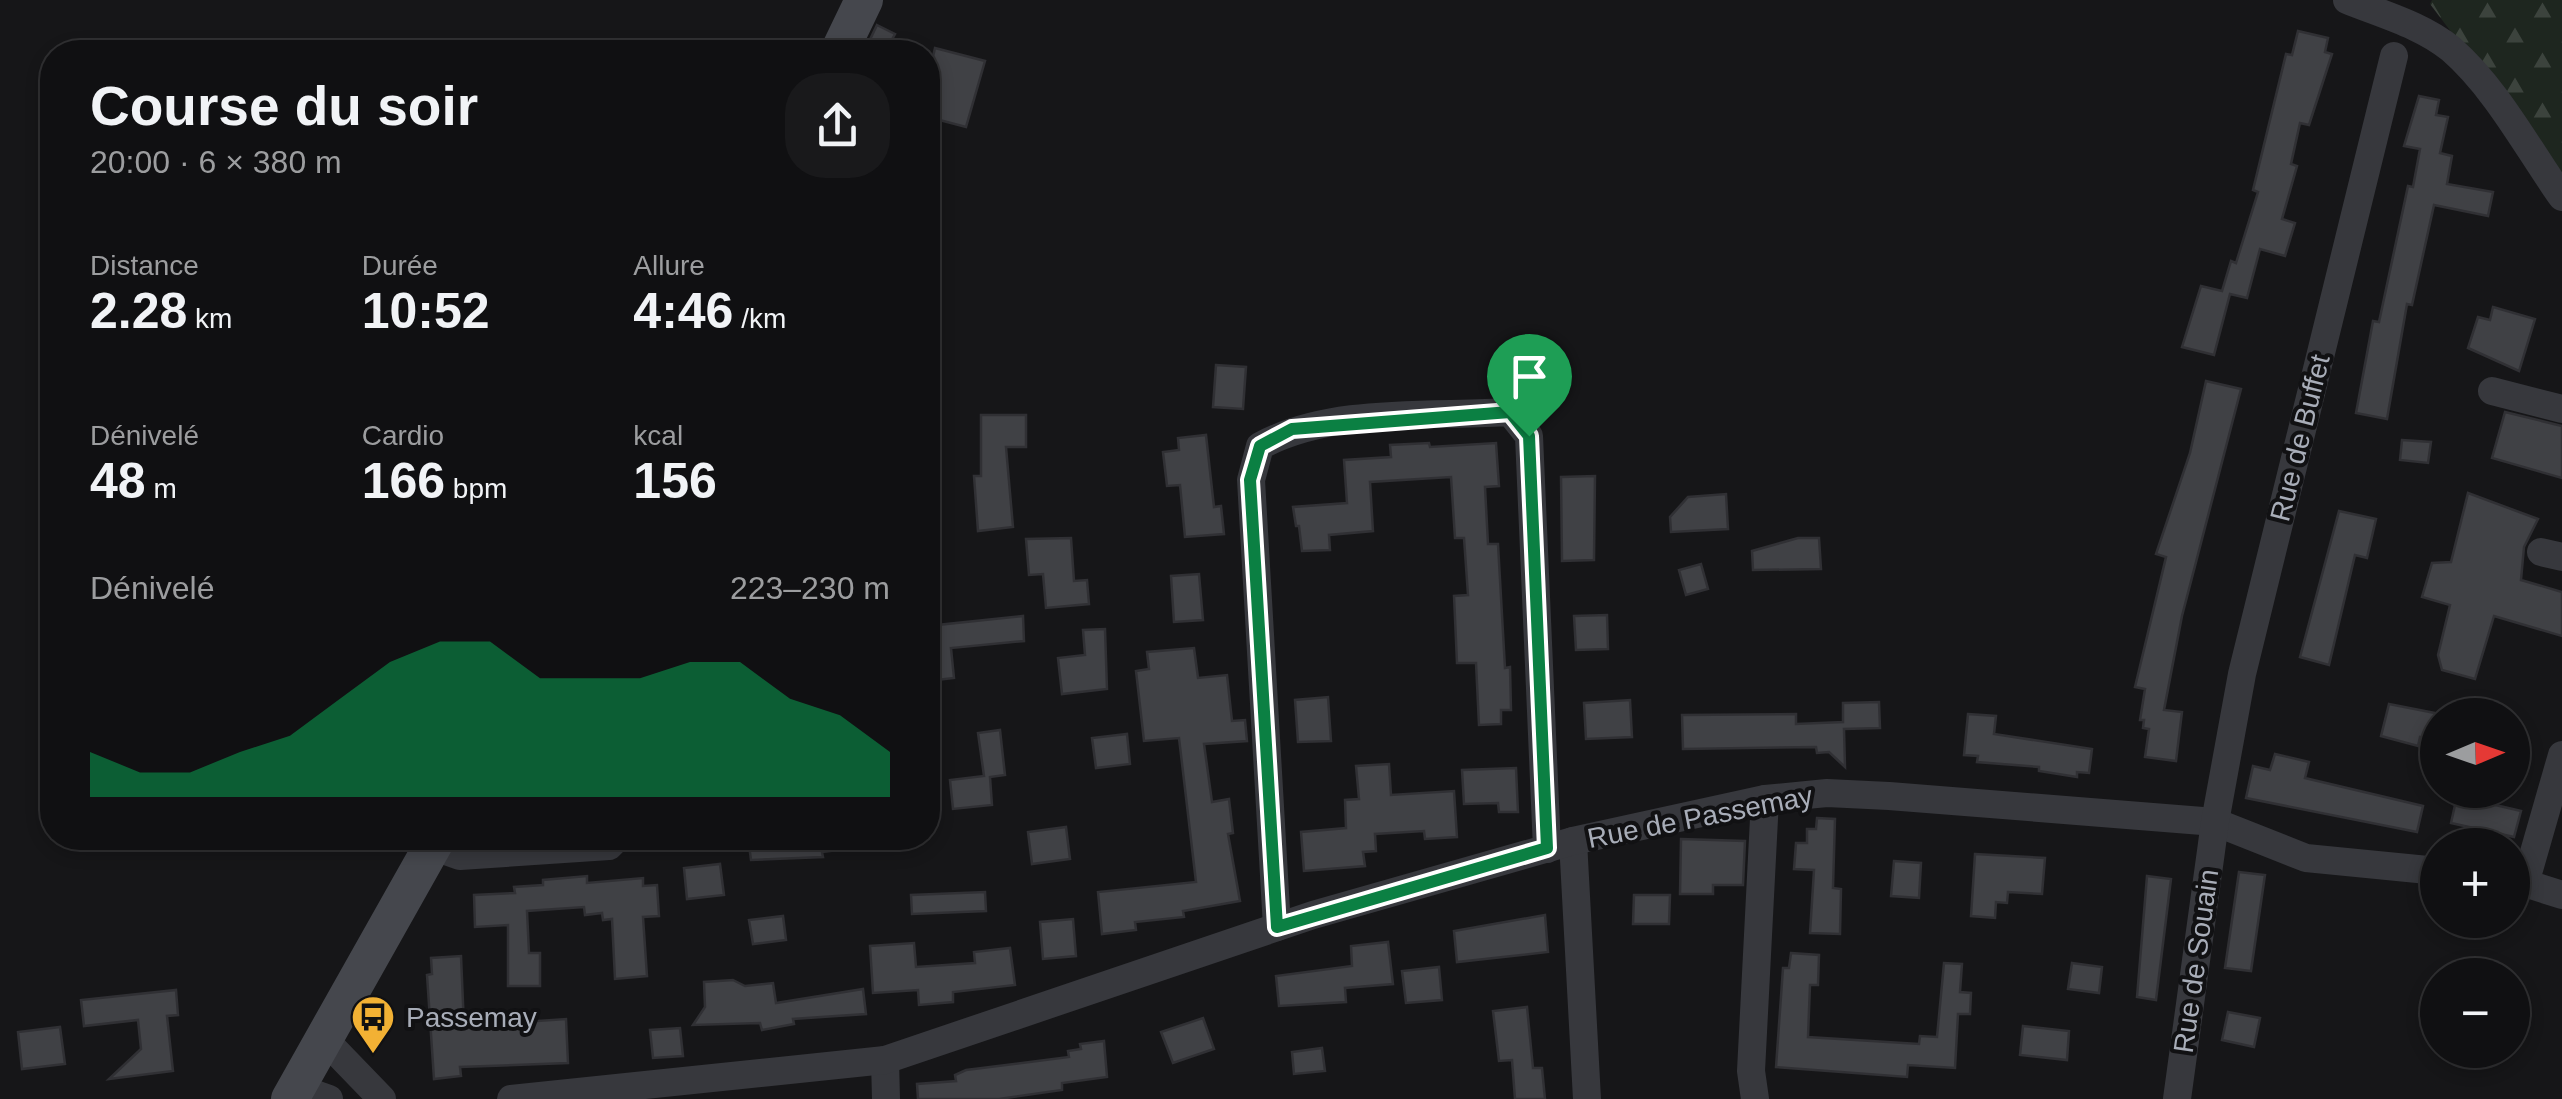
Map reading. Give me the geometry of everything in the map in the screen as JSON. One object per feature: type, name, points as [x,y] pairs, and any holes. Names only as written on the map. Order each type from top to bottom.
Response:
[{"type":"main road","points":[[845,40],[864,0]]},
{"type":"main road","points":[[306,1095],[325,1040],[430,850]]},
{"type":"street","points":[[2347,0],[2409,25],[2450,48],[2482,83],[2562,197]]},
{"type":"street","name":"Rue de Buffet","points":[[2215,822],[2242,674],[2394,56]]},
{"type":"street","points":[[2492,391],[2562,409]]},
{"type":"street","points":[[1277,927],[1250,480],[1260,446],[1292,429],[1510,412],[1529,436],[1560,845],[1587,1099]]},
{"type":"street","points":[[2530,847],[2562,755]]},
{"type":"street","name":"Rue de Passemay","points":[[510,1099],[885,1060],[1277,927],[1560,845],[1765,799],[1827,793],[2215,822],[2306,858],[2420,869]]},
{"type":"street","points":[[1754,1099],[1750,1071],[1765,799]]},
{"type":"street","name":"Rue de Souain","points":[[2177,1099],[2215,822]]},
{"type":"street","points":[[449,850],[460,856],[549,850]]},
{"type":"street","points":[[2530,883],[2562,894]]},
{"type":"street","points":[[325,1040],[382,1099]]},
{"type":"street","points":[[885,1060],[886,1099]]},
{"type":"green space","points":[[2432,0],[2562,0],[2562,178],[2430,4]]},
{"type":"building","points":[[877,25],[895,34],[892,40],[870,40]]},
{"type":"building","points":[[2298,31],[2328,38],[2325,52],[2332,54],[2309,125],[2300,123],[2291,164],[2297,166],[2282,219],[2295,223],[2285,256],[2260,249],[2247,298],[2230,294],[2214,355],[2182,347],[2201,286],[2222,291],[2231,261],[2236,263],[2258,192],[2253,190],[2286,54],[2292,55]]},
{"type":"building","points":[[940,49],[985,61],[966,127],[940,120]]},
{"type":"building","points":[[2419,96],[2439,100],[2436,115],[2448,117],[2440,153],[2452,156],[2447,184],[2493,192],[2488,216],[2434,205],[2412,305],[2407,304],[2387,419],[2356,413],[2373,321],[2379,322],[2408,186],[2413,187],[2420,149],[2404,146]]},
{"type":"building","points":[[2493,307],[2535,319],[2519,371],[2468,348],[2478,317],[2490,320]]},
{"type":"building","points":[[1216,365],[1246,367],[1243,409],[1213,407]]},
{"type":"building","points":[[2206,381],[2241,389],[2182,616],[2164,710],[2182,712],[2176,761],[2145,757],[2149,729],[2143,728],[2144,720],[2140,720],[2145,689],[2135,687],[2166,557],[2156,554],[2190,453]]},
{"type":"building","points":[[2505,412],[2562,426],[2562,478],[2492,458]]},
{"type":"building","points":[[981,415],[1026,415],[1026,447],[1006,447],[1013,527],[978,531],[974,476],[981,476]]},
{"type":"building","points":[[1206,435],[1214,507],[1221,506],[1224,534],[1185,537],[1180,485],[1167,486],[1163,452],[1179,450],[1178,438]]},
{"type":"building","points":[[2402,440],[2431,442],[2428,463],[2400,460]]},
{"type":"building","points":[[1429,443],[1430,447],[1496,443],[1499,486],[1485,487],[1488,544],[1498,544],[1505,668],[1510,667],[1511,710],[1501,710],[1501,724],[1479,725],[1476,663],[1457,663],[1454,596],[1468,595],[1464,538],[1455,538],[1451,477],[1370,482],[1373,531],[1329,535],[1330,550],[1302,551],[1293,507],[1347,503],[1344,460],[1391,457],[1390,445]]},
{"type":"building","points":[[1595,476],[1594,560],[1562,561],[1561,477]]},
{"type":"building","points":[[2468,493],[2538,519],[2524,547],[2521,580],[2562,592],[2562,636],[2494,616],[2475,679],[2442,670],[2438,655],[2450,605],[2422,597],[2432,563],[2451,562]]},
{"type":"building","points":[[1726,494],[1728,529],[1671,532],[1670,517],[1688,497]]},
{"type":"building","points":[[2339,511],[2376,519],[2367,558],[2355,555],[2329,665],[2300,657]]},
{"type":"building","points":[[1071,538],[1074,581],[1087,580],[1089,604],[1046,608],[1043,574],[1029,575],[1026,539]]},
{"type":"building","points":[[1798,538],[1819,538],[1821,569],[1753,570],[1752,551]]},
{"type":"building","points":[[1701,564],[1708,589],[1686,595],[1679,570]]},
{"type":"building","points":[[1199,574],[1203,620],[1174,622],[1171,576]]},
{"type":"building","points":[[1607,615],[1608,649],[1576,650],[1574,616]]},
{"type":"building","points":[[1023,616],[1024,641],[951,648],[954,678],[940,680],[940,625]]},
{"type":"building","points":[[1105,629],[1107,689],[1062,694],[1058,658],[1085,655],[1083,630]]},
{"type":"building","points":[[1194,648],[1198,678],[1227,675],[1232,721],[1245,720],[1247,741],[1204,744],[1212,802],[1229,799],[1233,833],[1228,834],[1240,901],[1183,911],[1184,917],[1135,922],[1136,930],[1102,934],[1098,892],[1196,882],[1179,738],[1144,741],[1136,671],[1149,669],[1147,652]]},
{"type":"building","points":[[1328,697],[1331,741],[1298,742],[1295,700]]},
{"type":"building","points":[[1630,700],[1632,737],[1586,739],[1584,703]]},
{"type":"building","points":[[1879,702],[1880,728],[1844,729],[1845,767],[1829,752],[1817,753],[1816,747],[1683,749],[1682,715],[1796,714],[1796,724],[1843,722],[1843,703]]},
{"type":"building","points":[[2389,704],[2420,710],[2418,746],[2381,736]]},
{"type":"building","points":[[1968,714],[1996,716],[1994,734],[2092,749],[2089,773],[2077,772],[2077,777],[2039,771],[2039,767],[1977,762],[1978,756],[1964,755]]},
{"type":"building","points":[[1000,730],[1005,775],[990,777],[992,805],[953,809],[950,780],[984,776],[978,733]]},
{"type":"building","points":[[1127,734],[1130,764],[1096,768],[1092,738]]},
{"type":"building","points":[[2275,754],[2309,762],[2305,778],[2420,805],[2417,832],[2246,798],[2253,766],[2270,770]]},
{"type":"building","points":[[1389,764],[1391,795],[1454,791],[1457,837],[1425,839],[1424,831],[1375,834],[1376,851],[1363,852],[1365,866],[1304,871],[1301,832],[1346,828],[1345,800],[1359,799],[1356,766]]},
{"type":"building","points":[[1516,768],[1518,812],[1499,812],[1498,803],[1464,804],[1462,770]]},
{"type":"building","points":[[2454,808],[2521,811],[2516,828],[2474,828],[2451,823]]},
{"type":"building","points":[[1817,818],[1835,819],[1833,888],[1841,889],[1840,934],[1810,933],[1814,870],[1794,869],[1796,843],[1807,843],[1807,829],[1816,829]]},
{"type":"building","points":[[1066,827],[1070,859],[1032,864],[1028,832]]},
{"type":"building","points":[[1681,839],[1745,841],[1743,885],[1713,885],[1713,894],[1680,894]]},
{"type":"building","points":[[750,850],[831,850],[822,852],[823,857],[751,860]]},
{"type":"building","points":[[1975,854],[2045,858],[2042,894],[2008,892],[2007,903],[1996,902],[1995,918],[1971,916]]},
{"type":"building","points":[[1894,861],[1921,863],[1919,898],[1891,896]]},
{"type":"building","points":[[720,864],[724,895],[687,899],[684,868]]},
{"type":"building","points":[[2239,872],[2265,875],[2251,971],[2225,968]]},
{"type":"building","points":[[587,876],[587,883],[643,878],[643,886],[657,885],[659,916],[643,917],[647,976],[615,979],[612,919],[603,920],[602,913],[585,915],[584,907],[527,911],[529,953],[540,953],[540,986],[508,986],[508,925],[475,927],[474,895],[515,893],[514,887],[543,885],[543,880]]},
{"type":"building","points":[[2147,876],[2171,879],[2156,1000],[2137,997]]},
{"type":"building","points":[[985,892],[986,911],[912,914],[911,895]]},
{"type":"building","points":[[1634,895],[1670,895],[1669,924],[1633,924]]},
{"type":"building","points":[[1545,915],[1548,952],[1457,962],[1454,931]]},
{"type":"building","points":[[783,916],[786,940],[753,944],[749,920]]},
{"type":"building","points":[[1073,919],[1076,956],[1043,959],[1040,922]]},
{"type":"building","points":[[1388,942],[1393,984],[1345,988],[1346,1002],[1279,1006],[1276,976],[1352,966],[1351,946]]},
{"type":"building","points":[[914,943],[916,967],[975,963],[974,952],[1010,948],[1015,985],[953,992],[953,1002],[919,1005],[918,990],[873,993],[870,946]]},
{"type":"building","points":[[1791,953],[1819,955],[1818,985],[1810,985],[1808,1037],[1919,1044],[1920,1036],[1937,1037],[1944,963],[1962,964],[1960,992],[1971,993],[1970,1014],[1958,1014],[1955,1068],[1908,1065],[1907,1077],[1776,1067],[1783,968],[1789,968]]},
{"type":"building","points":[[461,956],[464,1026],[566,1019],[568,1063],[460,1067],[461,1076],[434,1079],[427,975],[432,974],[431,958]]},
{"type":"building","points":[[2072,963],[2102,967],[2099,993],[2068,989]]},
{"type":"building","points":[[1439,967],[1442,1000],[1406,1003],[1402,971]]},
{"type":"building","points":[[733,980],[745,986],[773,983],[776,1003],[863,989],[866,1014],[793,1019],[794,1024],[762,1030],[760,1023],[693,1025],[705,1007],[704,982]]},
{"type":"building","points":[[176,990],[178,1015],[167,1016],[173,1071],[109,1079],[141,1049],[138,1020],[84,1026],[81,1000]]},
{"type":"building","points":[[1527,1007],[1533,1068],[1542,1068],[1545,1099],[1515,1099],[1512,1060],[1499,1061],[1493,1011]]},
{"type":"building","points":[[2228,1012],[2260,1018],[2254,1047],[2222,1040]]},
{"type":"building","points":[[1203,1018],[1214,1049],[1173,1063],[1161,1032]]},
{"type":"building","points":[[2023,1026],[2069,1031],[2067,1060],[2020,1055]]},
{"type":"building","points":[[60,1027],[65,1064],[22,1069],[18,1032]]},
{"type":"building","points":[[680,1028],[683,1056],[653,1058],[650,1030]]},
{"type":"building","points":[[1104,1041],[1107,1077],[1062,1083],[1062,1090],[999,1099],[918,1099],[917,1084],[956,1081],[955,1075],[966,1070],[1069,1057],[1068,1051],[1081,1049],[1080,1044]]},
{"type":"building","points":[[1322,1048],[1325,1071],[1294,1074],[1292,1052]]},
{"type":"place","name":"Passemay","points":[[373,1055]]},
{"type":"route","points":[[1510,412],[1529,436],[1547,848],[1277,927],[1250,480],[1260,446],[1292,429],[1354,421],[1510,412]]}]
